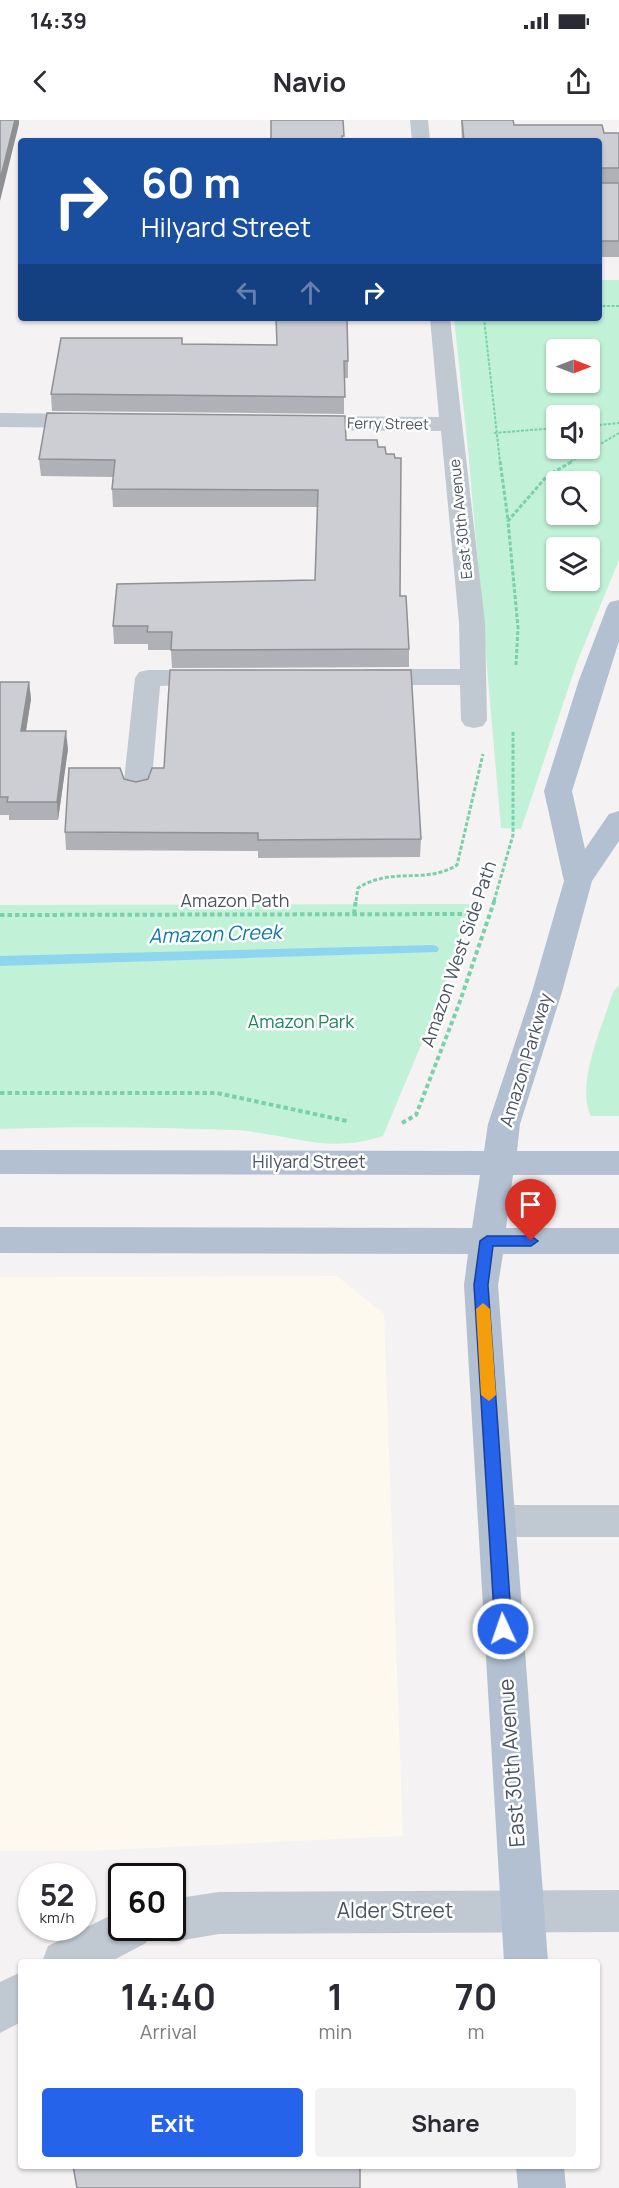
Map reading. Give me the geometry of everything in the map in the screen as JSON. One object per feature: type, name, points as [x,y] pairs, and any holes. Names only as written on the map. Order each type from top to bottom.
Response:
[{"type":"main road","name":"Amazon Parkway","points":[[578,881],[558,791],[592,680],[619,607]]},
{"type":"main road","name":"Amazon Parkway","points":[[487,1241],[504,1124],[547,993],[578,881],[619,820]]},
{"type":"main road","name":"Hilyard Street","points":[[0,1161],[619,1163]]},
{"type":"main road","points":[[0,1240],[619,1240]]},
{"type":"main road","name":"East 30th Avenue","points":[[487,1241],[481,1285],[526,1959]]},
{"type":"main road","points":[[540,2169],[542,2188]]},
{"type":"street","points":[[419,120],[421,138]]},
{"type":"street","name":"East 30th Avenue","points":[[440,321],[472,623],[474,720]]},
{"type":"street","points":[[0,420],[107,421]]},
{"type":"street","name":"Ferry Street","points":[[273,423],[452,429]]},
{"type":"street","points":[[338,677],[473,677]]},
{"type":"street","points":[[137,790],[148,678],[243,678]]},
{"type":"street","points":[[497,1521],[619,1521]]},
{"type":"street","name":"Alder Street","points":[[186,1918],[219,1913],[267,1912],[619,1911]]},
{"type":"street","points":[[70,1959],[108,1939]]},
{"type":"street","points":[[0,2010],[18,1996]]},
{"type":"path","points":[[602,306],[619,306]]},
{"type":"path","points":[[484,321],[518,628],[516,674]]},
{"type":"path","points":[[600,425],[619,423]]},
{"type":"path","points":[[452,429],[496,433],[546,429]]},
{"type":"path","points":[[508,521],[547,476],[619,434]]},
{"type":"path","name":"Amazon West Side Path","points":[[400,1123],[416,1115],[459,1004],[496,896],[513,835],[513,730],[504,733]]},
{"type":"path","points":[[354,914],[358,888],[369,881],[395,875],[433,875],[448,872],[457,865],[485,747]]},
{"type":"path","name":"Amazon Path","points":[[0,915],[470,914]]},
{"type":"path","points":[[0,1093],[54,1091],[218,1093],[350,1121]]},
{"type":"shaded area","points":[[337,1276],[384,1314],[403,1836],[88,1851],[0,1851],[0,1277]]},
{"type":"green space","points":[[602,280],[619,280],[619,560],[577,662],[521,829],[501,828],[468,449],[454,321],[602,321]]},
{"type":"green space","name":"Amazon Park","points":[[473,904],[439,1002],[383,1136],[343,1144],[234,1130],[117,1127],[0,1129],[0,905]]},
{"type":"green space","points":[[619,985],[619,1116],[591,1116],[586,1088],[588,1071],[613,992]]},
{"type":"building","points":[[0,120],[15,120],[0,180]]},
{"type":"building","points":[[271,120],[343,120],[344,136],[342,138],[271,138]]},
{"type":"building","points":[[462,120],[513,120],[514,125],[602,125],[604,133],[619,133],[619,168],[602,168],[602,138],[464,138]]},
{"type":"building","points":[[602,183],[619,183],[619,241],[602,241]]},
{"type":"building","points":[[276,321],[347,321],[348,361],[344,361],[345,397],[51,394],[61,338],[182,338],[182,344],[277,345]]},
{"type":"building","points":[[47,413],[345,416],[346,440],[377,440],[378,447],[385,447],[386,454],[394,454],[395,458],[401,458],[400,596],[406,596],[409,649],[171,650],[172,632],[147,632],[148,626],[113,626],[117,584],[315,580],[318,490],[112,489],[115,460],[39,459]]},
{"type":"building","points":[[170,670],[411,670],[421,839],[258,840],[258,833],[65,832],[69,768],[120,768],[124,779],[136,782],[148,779],[152,768],[164,768]]},
{"type":"building","points":[[0,682],[29,682],[21,731],[66,731],[57,802],[7,802],[8,797],[0,797]]},
{"type":"building","points":[[74,2169],[360,2169],[360,2188],[77,2188]]},
{"type":"waterway","name":"Amazon Creek","points":[[0,961],[432,949]]},
{"type":"slow traffic","points":[[483,1309],[489,1395]]},
{"type":"route","points":[[503,1629],[481,1285],[487,1241],[531,1241]]}]
